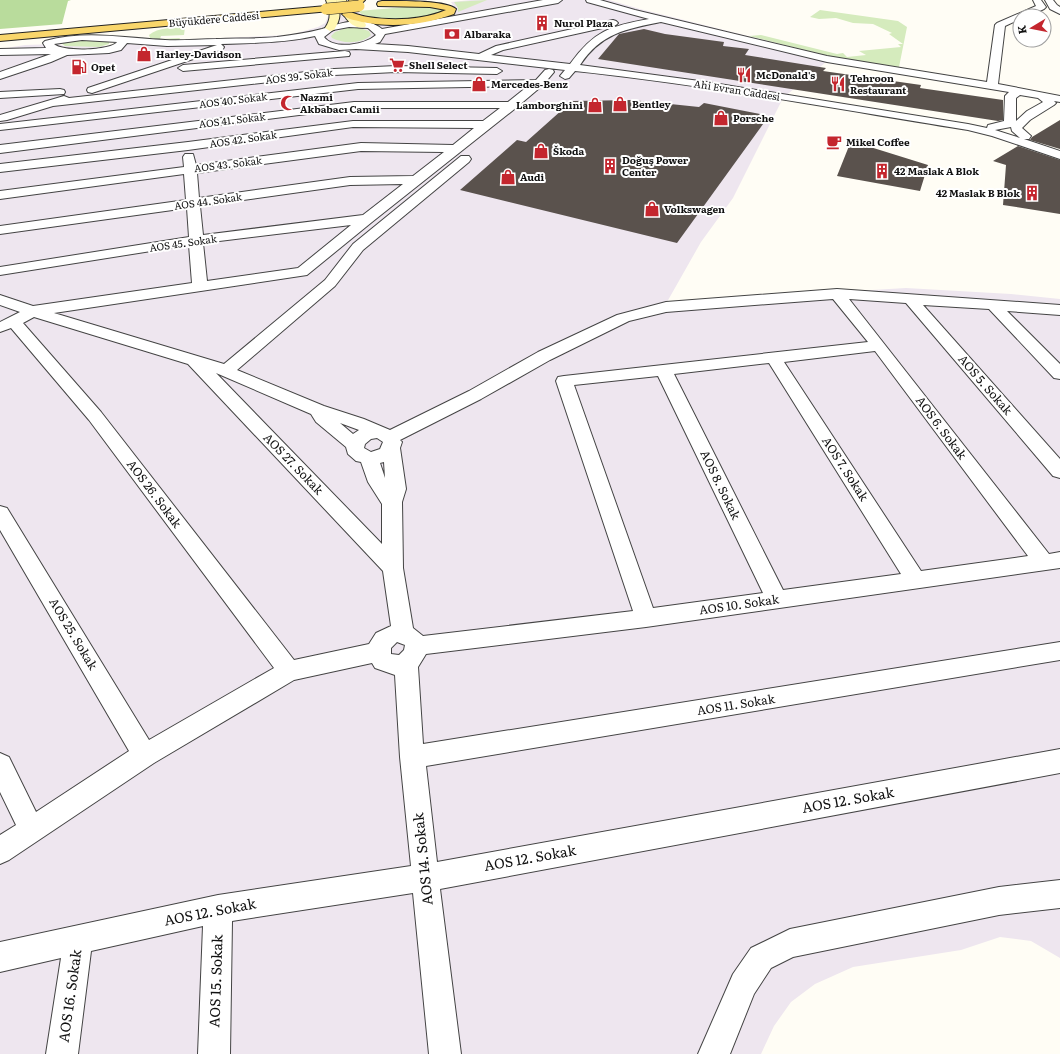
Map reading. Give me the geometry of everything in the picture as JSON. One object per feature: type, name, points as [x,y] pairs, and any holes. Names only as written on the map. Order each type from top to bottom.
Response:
[{"type":"main road","name":"Büyükdere Caddesi","points":[[0,31],[298,6],[428,0]]},
{"type":"main road","points":[[347,14],[366,20],[403,21],[438,16],[450,12],[451,9],[446,4],[436,3],[366,3]]},
{"type":"main road","points":[[264,4],[298,6]]},
{"type":"main road","name":"Büyükdere Caddesi","points":[[0,38],[327,4]]},
{"type":"main road","points":[[162,17],[208,9]]},
{"type":"main road","points":[[19,36],[41,39],[49,43]]},
{"type":"street","points":[[341,0],[347,14],[361,25]]},
{"type":"street","points":[[414,25],[558,0]]},
{"type":"street","points":[[590,0],[648,16],[827,59],[992,86],[1060,99]]},
{"type":"street","points":[[1037,0],[1041,7],[1039,8]]},
{"type":"street","points":[[1049,0],[1053,7],[1060,11]]},
{"type":"street","points":[[334,72],[380,35],[455,15],[490,2],[503,9]]},
{"type":"street","points":[[327,4],[336,13],[336,19],[319,37],[323,42],[356,54],[373,70]]},
{"type":"street","points":[[477,57],[500,48],[648,16]]},
{"type":"street","points":[[7,325],[32,311],[302,272],[456,149],[495,131],[574,66],[589,46],[608,33],[621,28],[662,19]]},
{"type":"street","points":[[992,86],[1000,25],[1012,20]]},
{"type":"street","points":[[0,52],[49,43],[67,38],[82,37],[167,43],[285,39],[345,25],[361,25]]},
{"type":"street","name":"Ahi Evran Caddesi","points":[[361,25],[374,27],[382,40],[408,49]]},
{"type":"street","points":[[112,50],[117,48],[123,41]]},
{"type":"street","points":[[0,119],[150,71],[222,46],[232,41]]},
{"type":"street","points":[[49,43],[50,47],[61,51]]},
{"type":"street","points":[[0,52],[222,46],[331,45],[345,54]]},
{"type":"street","name":"Ahi Evran Caddesi","points":[[356,54],[408,49],[666,76],[990,127],[1060,147]]},
{"type":"street","points":[[0,76],[40,62],[61,51]]},
{"type":"street","points":[[150,71],[356,54]]},
{"type":"street","name":"Ahi Evran Caddesi","points":[[574,66],[707,85],[968,127],[996,134],[1060,155]]},
{"type":"street","name":"AOS 39. Sokak","points":[[50,103],[334,72],[373,70],[549,72],[539,83]]},
{"type":"street","points":[[200,286],[188,146],[232,120],[253,98],[261,81]]},
{"type":"street","points":[[495,131],[513,105],[539,83]]},
{"type":"street","name":"AOS 40. Sokak","points":[[0,128],[358,86],[539,83]]},
{"type":"street","points":[[3,96],[96,89]]},
{"type":"street","points":[[990,127],[1007,125],[1010,122],[1010,96],[1018,92],[1025,92]]},
{"type":"street","points":[[1025,136],[1019,133],[1016,129],[1017,126],[1021,121],[1050,103],[1041,95]]},
{"type":"street","name":"AOS 41. Sokak","points":[[0,149],[354,104],[513,105]]},
{"type":"street","name":"AOS 42. Sokak","points":[[0,168],[188,146],[353,124],[495,131]]},
{"type":"street","name":"AOS 43. Sokak","points":[[0,195],[361,147],[456,149]]},
{"type":"street","points":[[226,371],[330,283],[358,247],[473,152]]},
{"type":"street","name":"AOS 44. Sokak","points":[[0,230],[193,204],[350,180],[416,180]]},
{"type":"street","name":"AOS 45. Sokak","points":[[0,271],[196,240],[367,219]]},
{"type":"street","points":[[387,439],[382,456],[369,458],[358,454],[355,450],[355,445],[361,437],[366,434],[387,439],[475,395],[554,351],[623,318],[666,307],[837,294],[1060,310]]},
{"type":"street","name":"AOS 6. Sokak","points":[[837,294],[1052,561]]},
{"type":"street","name":"AOS 5. Sokak","points":[[909,298],[1060,471]]},
{"type":"street","points":[[0,300],[193,359],[226,371],[318,410],[358,423],[387,439]]},
{"type":"street","points":[[992,305],[1060,374]]},
{"type":"street","name":"AOS 26. Sokak","points":[[7,325],[95,416],[289,671]]},
{"type":"street","points":[[564,381],[879,346]]},
{"type":"street","points":[[554,351],[646,618]]},
{"type":"street","name":"AOS 7. Sokak","points":[[773,357],[916,580]]},
{"type":"street","name":"AOS 27. Sokak","points":[[193,359],[393,568]]},
{"type":"street","name":"AOS 8. Sokak","points":[[664,370],[777,600]]},
{"type":"street","points":[[318,410],[322,418],[355,445]]},
{"type":"street","name":"AOS 14. Sokak","points":[[387,439],[396,489],[392,502],[393,568],[409,648],[412,757],[445,1054]]},
{"type":"street","points":[[369,458],[373,473],[382,492],[392,502]]},
{"type":"street","name":"AOS 25. Sokak","points":[[0,513],[145,755]]},
{"type":"street","name":"AOS 10. Sokak","points":[[409,648],[646,618],[1052,561]]},
{"type":"street","points":[[391,635],[409,648],[394,666],[383,661],[378,652],[381,642],[391,635]]},
{"type":"street","name":"AOS 11. Sokak","points":[[412,757],[1060,651]]},
{"type":"street","points":[[0,851],[31,829],[145,755],[289,671],[378,652]]},
{"type":"street","name":"AOS 12. Sokak","points":[[0,957],[218,909],[425,878],[1060,761]]},
{"type":"street","points":[[0,765],[31,829]]},
{"type":"street","points":[[714,1054],[743,984],[761,958],[790,943],[999,901],[1060,894]]},
{"type":"street","name":"AOS 15. Sokak","points":[[214,1054],[218,909]]},
{"type":"street","name":"AOS 16. Sokak","points":[[62,1054],[78,939]]},
{"type":"shaded area","points":[[471,0],[609,0],[832,57],[783,98],[733,198],[701,242],[667,302],[906,288],[1011,294],[1060,299],[1060,958],[1031,941],[1000,937],[961,950],[853,967],[815,984],[791,1002],[774,1026],[761,1054],[0,1054],[0,49],[25,45],[58,44],[64,46],[122,46],[143,37],[144,39],[156,41],[290,35],[318,27],[325,23],[329,14],[358,11],[363,16],[408,18],[437,14],[445,9],[455,8],[451,2]]},
{"type":"green space","points":[[0,0],[71,0],[68,1],[62,24],[0,29]]},
{"type":"green space","points":[[487,0],[458,12],[458,8],[454,2]]},
{"type":"green space","points":[[430,5],[445,9],[439,13],[429,16],[402,19],[374,18],[364,15],[358,11]]},
{"type":"green space","points":[[820,10],[898,21],[907,27],[899,67],[832,57],[749,36],[761,35],[837,54],[843,53],[847,57],[866,55],[859,51],[901,47],[898,44],[903,44],[889,34],[892,33],[873,24],[853,23],[836,18],[819,19],[810,17]]},
{"type":"green space","points":[[185,27],[184,35],[161,36],[160,39],[180,38],[179,40],[163,40],[150,38],[149,35],[161,29]]},
{"type":"green space","points":[[346,28],[359,28],[369,31],[371,35],[363,40],[352,42],[332,38],[331,36],[335,32]]},
{"type":"green space","points":[[75,40],[104,41],[109,42],[109,44],[99,47],[65,46],[61,43]]},
{"type":"building","points":[[644,29],[665,34],[724,42],[723,46],[749,49],[745,55],[826,68],[823,71],[921,85],[920,88],[1003,100],[1003,120],[998,121],[598,59],[619,34]]},
{"type":"building","name":"Doğuş Power Center","points":[[632,100],[699,107],[704,103],[760,114],[756,118],[766,120],[677,243],[460,190],[517,140],[526,142],[572,101]]},
{"type":"building","points":[[1060,120],[1060,149],[1030,140],[1032,137]]},
{"type":"building","name":"42 Maslak A Blok","points":[[851,141],[928,165],[920,191],[837,176]]},
{"type":"building","name":"42 Maslak B Blok","points":[[1018,146],[1060,160],[1060,214],[1003,205],[1006,165],[993,161]]},
{"type":"place","name":"Nurol Plaza","points":[[542,23]]},
{"type":"place","name":"Albaraka","points":[[452,34]]},
{"type":"place","name":"Harley-Davidson","points":[[144,54]]},
{"type":"place","name":"Shell Select","points":[[397,65]]},
{"type":"place","name":"Opet","points":[[79,67]]},
{"type":"place","name":"McDonald's","points":[[744,75]]},
{"type":"place","name":"Mercedes-Benz","points":[[479,84]]},
{"type":"place","name":"Tehroon Restaurant","points":[[838,84]]},
{"type":"place","name":"Nazmi Akbabacı Camii","points":[[288,103]]},
{"type":"place","name":"Bentley","points":[[620,104]]},
{"type":"place","name":"Lamborghini","points":[[595,105]]},
{"type":"place","name":"Porsche","points":[[721,118]]},
{"type":"place","name":"Mikel Coffee","points":[[834,142]]},
{"type":"place","name":"Škoda","points":[[541,151]]},
{"type":"place","name":"Doğuş Power Center","points":[[610,166]]},
{"type":"place","name":"42 Maslak A Blok","points":[[882,171]]},
{"type":"place","name":"Audi","points":[[508,177]]},
{"type":"place","name":"42 Maslak B Blok","points":[[1032,193]]},
{"type":"place","name":"Volkswagen","points":[[652,209]]}]
